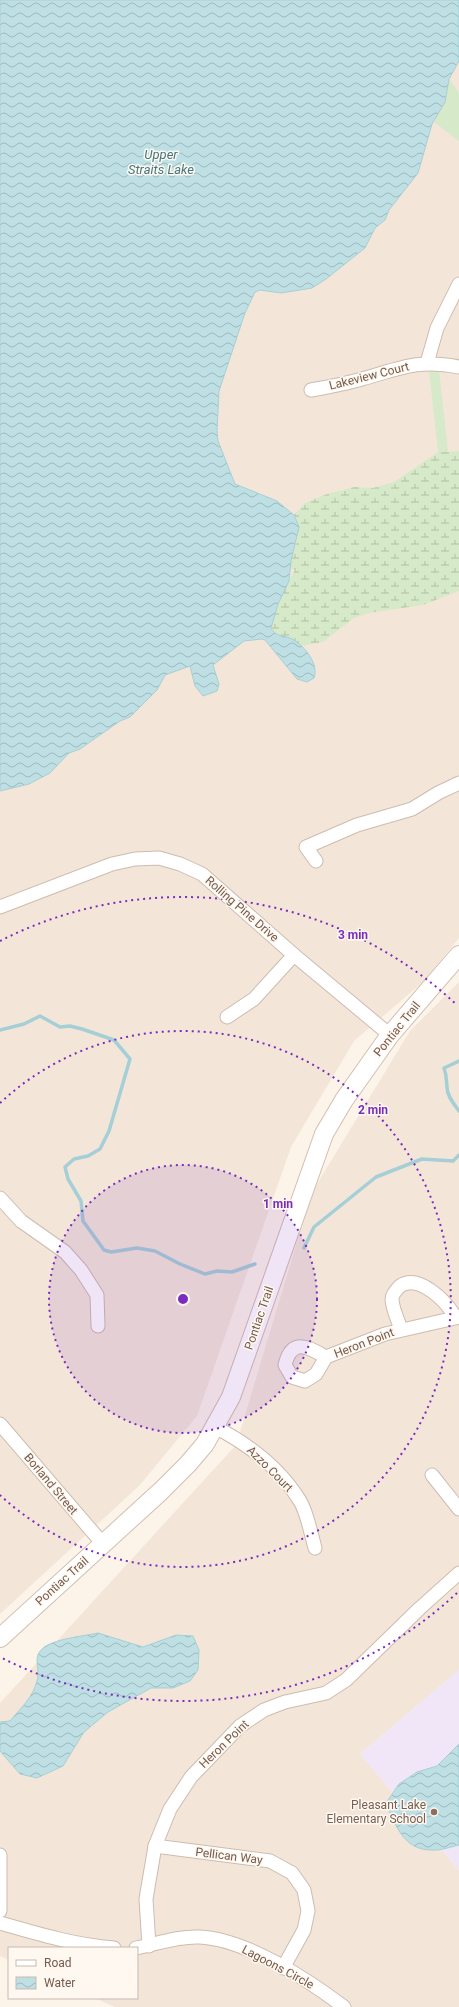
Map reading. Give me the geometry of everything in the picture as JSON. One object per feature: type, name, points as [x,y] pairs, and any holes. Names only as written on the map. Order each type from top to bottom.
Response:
[{"type":"main road","name":"Pontiac Trail","points":[[0,1638],[188,1464],[205,1444],[231,1397],[324,1134],[344,1100],[390,1035],[459,956]]},
{"type":"street","points":[[427,363],[437,328],[459,284]]},
{"type":"street","name":"Lakeview Court","points":[[311,390],[361,380],[411,365],[427,363],[459,367]]},
{"type":"street","points":[[316,861],[306,847],[357,825],[412,809],[438,793],[459,783]]},
{"type":"street","name":"Rolling Pine Drive","points":[[0,906],[112,864],[135,859],[159,858],[180,864],[202,874],[294,955],[390,1035]]},
{"type":"street","points":[[227,1017],[254,999],[294,955]]},
{"type":"street","points":[[0,1198],[21,1221],[65,1252],[81,1270],[97,1295],[98,1326]]},
{"type":"street","name":"Heron Point","points":[[326,1357],[401,1329],[457,1317],[439,1297],[424,1287],[411,1282],[405,1283],[394,1292],[392,1299],[401,1329]]},
{"type":"street","name":"Borland Street","points":[[0,1424],[103,1544]]},
{"type":"street","name":"Azzo Court","points":[[215,1427],[248,1446],[279,1474],[301,1501],[315,1548]]},
{"type":"street","points":[[432,1475],[459,1509]]},
{"type":"street","name":"Heron Point","points":[[149,1946],[146,1899],[155,1846],[170,1809],[191,1777],[240,1726],[264,1710],[285,1702],[326,1693],[346,1680],[420,1608],[459,1573]]},
{"type":"street","name":"Pellican Way","points":[[155,1846],[270,1861],[292,1873],[304,1890],[308,1911],[304,1930],[284,1968]]},
{"type":"street","points":[[0,1855],[0,1911]]},
{"type":"street","points":[[0,1923],[50,1937],[89,1946],[102,1947]]},
{"type":"street","name":"Lagoons Circle","points":[[138,1948],[172,1939],[198,1937],[223,1940],[251,1950],[284,1968],[324,1992],[344,2007]]},
{"type":"shaded area","points":[[0,0],[459,0],[459,938],[423,982],[354,1041],[291,1147],[197,1416],[139,1486],[0,1614]]},
{"type":"shaded area","points":[[459,982],[459,1670],[360,1754],[459,1870],[459,2007],[115,2007],[97,1999],[138,1999],[138,1947],[8,1947],[8,1960],[0,1956],[0,1703],[236,1445],[312,1192],[410,1031]]},
{"type":"shaded area","name":"Pleasant Lake Elementary School","points":[[459,1670],[459,1870],[360,1754]]},
{"type":"green space","points":[[449,79],[459,93],[459,141],[434,122],[445,102]]},
{"type":"green space","points":[[429,370],[439,370],[448,451],[438,452]]},
{"type":"green space","points":[[459,451],[459,591],[423,605],[369,613],[354,618],[323,642],[301,646],[293,640],[273,632],[272,626],[275,610],[283,591],[295,570],[290,569],[298,535],[297,522],[294,515],[305,503],[327,494],[354,487],[373,488],[394,482],[438,452]]},
{"type":"water","name":"Upper Straits Lake","points":[[0,0],[459,0],[459,61],[449,79],[445,102],[432,124],[418,173],[389,210],[385,220],[375,228],[365,248],[326,279],[312,288],[281,293],[260,290],[255,292],[245,313],[219,391],[218,441],[235,484],[277,501],[294,515],[299,527],[291,561],[289,581],[278,604],[271,628],[275,633],[292,639],[302,646],[313,661],[315,673],[314,678],[307,682],[297,679],[265,640],[244,641],[213,665],[219,684],[217,691],[203,696],[195,686],[190,666],[165,675],[157,690],[130,717],[120,721],[80,749],[69,753],[50,773],[29,784],[0,791]]},
{"type":"water","points":[[98,1633],[143,1647],[176,1635],[193,1636],[199,1650],[198,1670],[190,1681],[173,1688],[151,1688],[108,1712],[84,1732],[63,1766],[37,1778],[20,1774],[0,1751],[0,1722],[10,1721],[33,1692],[38,1677],[37,1660],[39,1652],[42,1649],[60,1640]]},
{"type":"water","points":[[459,1744],[459,1845],[438,1850],[422,1849],[414,1846],[407,1841],[397,1828],[386,1803],[399,1784],[417,1772],[437,1766]]},
{"type":"waterway","points":[[0,1030],[24,1024],[40,1016],[60,1027],[70,1026],[114,1040],[130,1059],[109,1131],[100,1149],[88,1156],[74,1159],[65,1167],[68,1179],[81,1201],[83,1221],[104,1250],[111,1252],[137,1248],[155,1251],[180,1264],[205,1274],[217,1271],[232,1272],[255,1264]]},
{"type":"waterway","points":[[459,1061],[444,1068],[448,1094],[459,1111]]},
{"type":"waterway","points":[[304,1248],[314,1227],[376,1177],[422,1159],[453,1161],[459,1155]]},
{"type":"place","name":"Pleasant Lake Elementary School","points":[[434,1812]]}]
